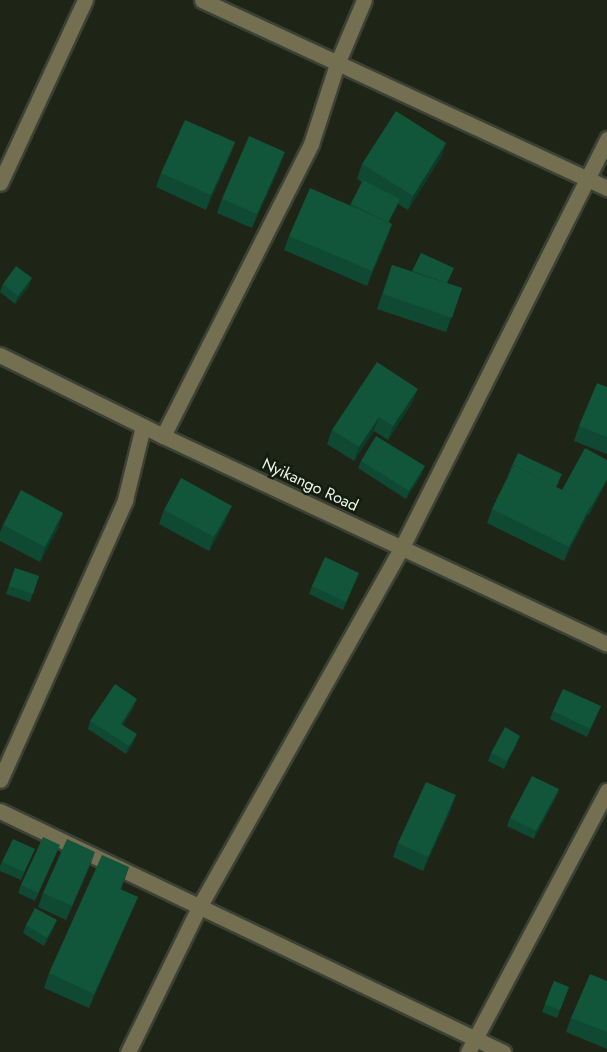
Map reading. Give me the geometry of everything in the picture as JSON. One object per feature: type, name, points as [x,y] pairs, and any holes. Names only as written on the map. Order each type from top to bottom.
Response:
[{"type":"street","points":[[0,183],[85,0]]},
{"type":"street","points":[[202,0],[607,188]]},
{"type":"street","points":[[163,436],[311,144],[337,64],[364,0]]},
{"type":"street","points":[[128,1052],[198,909],[402,547],[589,179],[607,139]]},
{"type":"street","name":"Nyikango Road","points":[[0,355],[163,436],[607,644]]},
{"type":"street","points":[[0,780],[125,500],[143,426]]},
{"type":"street","points":[[471,1045],[607,791]]},
{"type":"street","points":[[0,811],[471,1045],[503,1052]]},
{"type":"building","points":[[396,111],[446,143],[413,196],[362,164]]},
{"type":"building","points":[[185,120],[235,142],[211,195],[161,173]]},
{"type":"building","points":[[249,136],[285,152],[257,214],[222,199]]},
{"type":"building","points":[[363,180],[400,199],[388,222],[351,204]]},
{"type":"building","points":[[310,188],[392,224],[372,271],[289,236]]},
{"type":"building","points":[[421,253],[454,268],[447,283],[412,271]]},
{"type":"building","points":[[392,265],[462,288],[452,318],[383,294]]},
{"type":"building","points":[[16,266],[32,278],[18,296],[3,284]]},
{"type":"building","points":[[377,362],[418,389],[393,426],[379,417],[359,447],[332,430]]},
{"type":"building","points":[[597,383],[607,387],[607,437],[579,426]]},
{"type":"building","points":[[376,436],[425,466],[409,491],[361,461]]},
{"type":"building","points":[[585,448],[607,460],[607,479],[591,507],[562,490]]},
{"type":"building","points":[[518,453],[562,474],[556,487],[514,465],[511,468]]},
{"type":"building","points":[[514,465],[591,505],[569,547],[492,509]]},
{"type":"building","points":[[181,478],[232,506],[214,537],[164,510]]},
{"type":"building","points":[[21,490],[63,513],[45,547],[3,525]]},
{"type":"building","points":[[325,557],[359,573],[346,602],[312,586]]},
{"type":"building","points":[[15,568],[39,576],[33,594],[9,586]]},
{"type":"building","points":[[115,684],[137,699],[121,724],[137,734],[129,746],[90,721]]},
{"type":"building","points":[[563,689],[601,706],[590,729],[553,711]]},
{"type":"building","points":[[505,727],[520,736],[507,761],[491,753]]},
{"type":"building","points":[[532,776],[559,789],[536,831],[510,818]]},
{"type":"building","points":[[426,782],[456,795],[428,857],[398,843]]},
{"type":"building","points":[[43,837],[60,845],[38,893],[21,885]]},
{"type":"building","points":[[13,839],[35,849],[24,872],[2,862]]},
{"type":"building","points":[[67,839],[95,852],[72,906],[43,893]]},
{"type":"building","points":[[102,855],[129,867],[120,889],[138,897],[94,994],[49,973]]},
{"type":"building","points":[[35,908],[57,920],[47,938],[26,925]]},
{"type":"building","points":[[590,974],[607,981],[607,1032],[571,1018]]},
{"type":"building","points":[[554,981],[569,987],[560,1010],[545,1004]]}]
